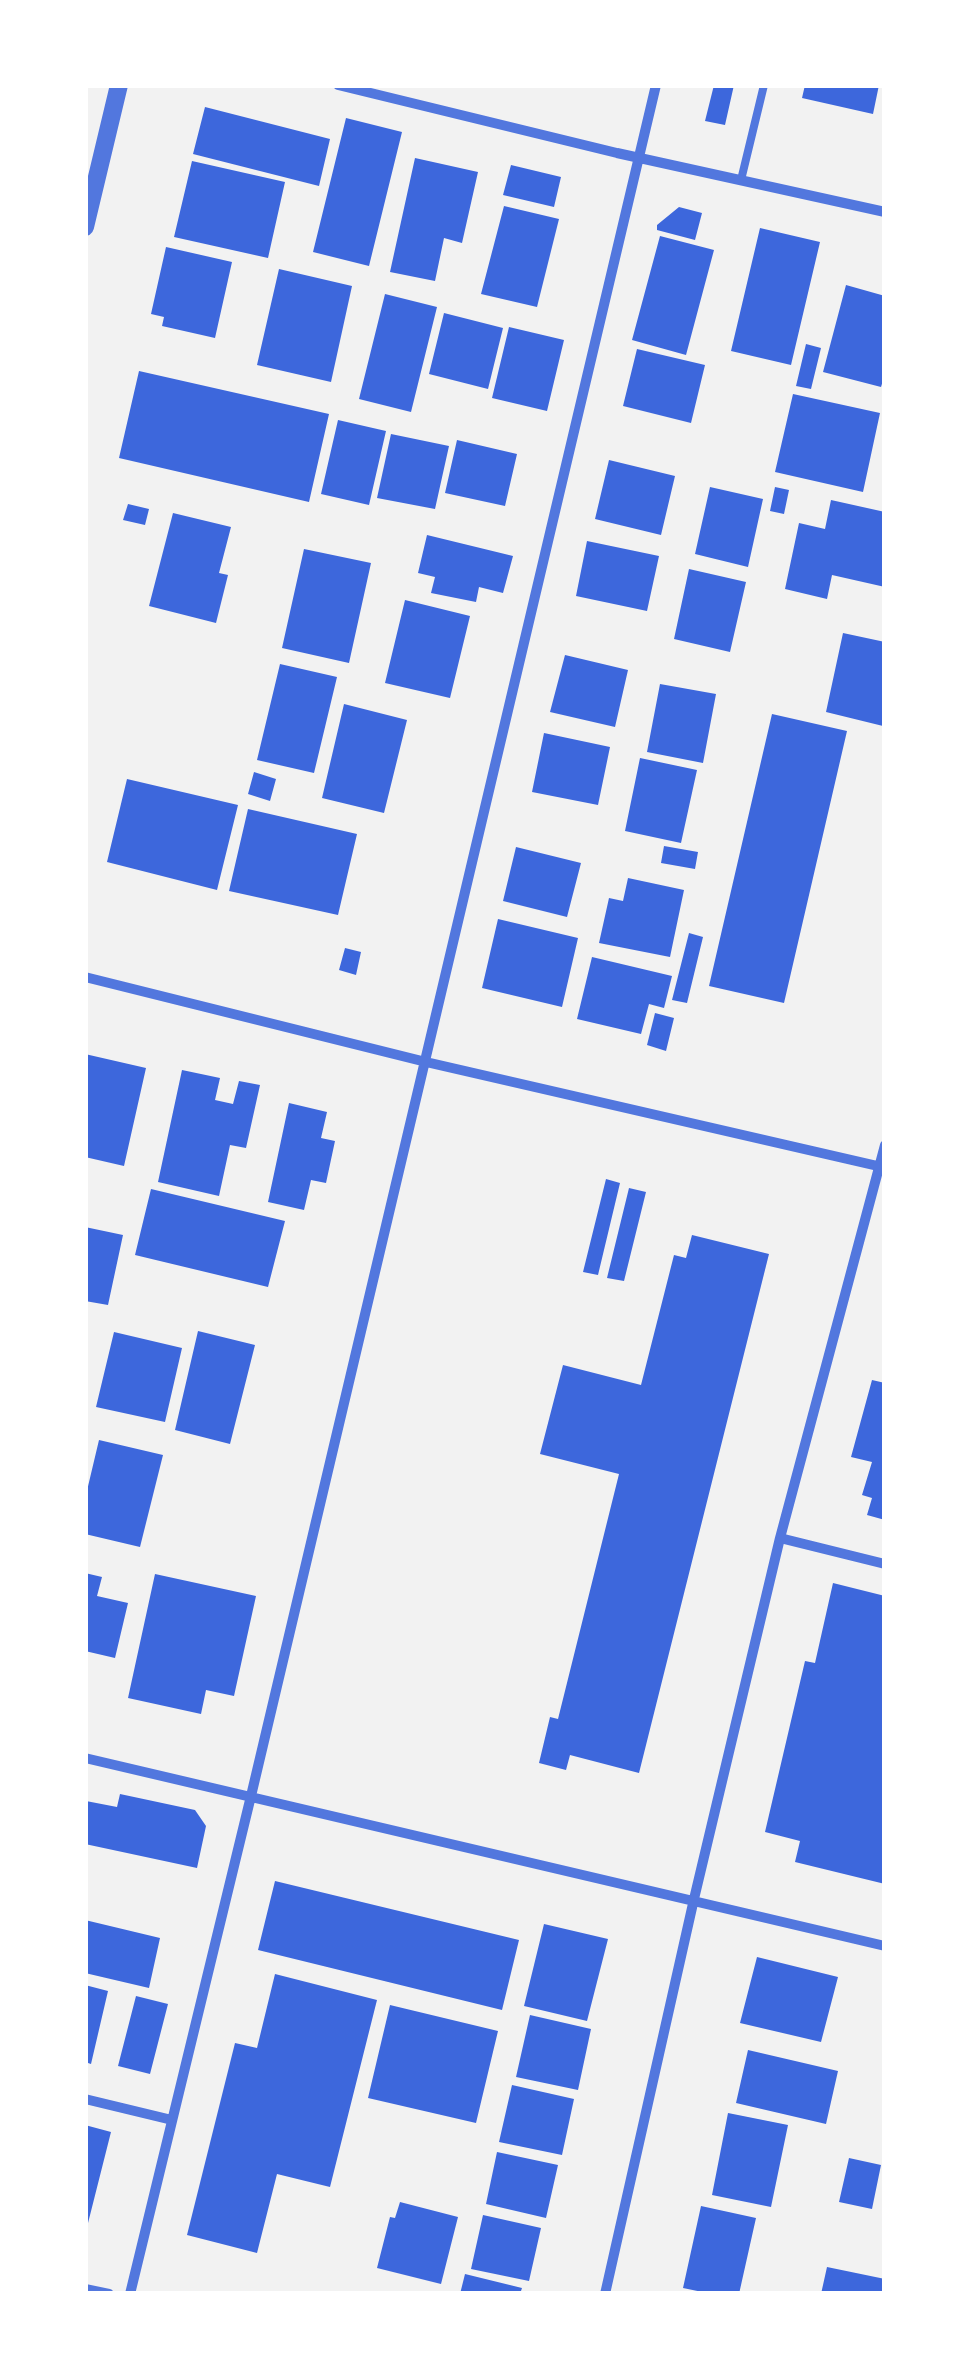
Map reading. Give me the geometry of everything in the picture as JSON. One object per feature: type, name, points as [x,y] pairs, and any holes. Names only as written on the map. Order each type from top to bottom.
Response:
[{"type":"street","points":[[85,227],[119,85]]},
{"type":"street","points":[[338,85],[639,158],[885,212]]},
{"type":"street","points":[[130,2294],[656,85]]},
{"type":"street","points":[[85,977],[426,1062],[882,1167]]},
{"type":"street","points":[[605,2294],[780,1538],[885,1145]]},
{"type":"street","points":[[780,1538],[885,1564]]},
{"type":"street","points":[[85,1758],[885,1946]]},
{"type":"street","points":[[85,2099],[172,2120]]},
{"type":"street","points":[[85,2289],[109,2294]]},
{"type":"lane","points":[[741,180],[764,85]]},
{"type":"building","points":[[714,85],[734,85],[725,125],[705,121]]},
{"type":"building","points":[[805,85],[879,85],[873,114],[802,98]]},
{"type":"building","points":[[205,107],[330,139],[319,186],[193,154]]},
{"type":"building","points":[[346,118],[402,132],[369,266],[313,252]]},
{"type":"building","points":[[415,158],[478,172],[462,243],[444,238],[435,281],[390,272]]},
{"type":"building","points":[[192,161],[285,182],[268,258],[174,237]]},
{"type":"building","points":[[511,165],[561,177],[554,207],[503,195]]},
{"type":"building","points":[[504,206],[559,219],[537,307],[481,294]]},
{"type":"building","points":[[679,207],[702,213],[695,240],[657,230],[657,225]]},
{"type":"building","points":[[760,228],[820,242],[791,365],[731,351]]},
{"type":"building","points":[[660,236],[714,250],[686,355],[632,340]]},
{"type":"building","points":[[166,247],[232,262],[215,338],[162,326],[164,317],[151,314]]},
{"type":"building","points":[[279,269],[352,286],[331,382],[257,365]]},
{"type":"building","points":[[846,285],[885,296],[885,374],[881,387],[823,372]]},
{"type":"building","points":[[385,294],[437,307],[411,412],[359,399]]},
{"type":"building","points":[[444,313],[503,328],[488,389],[429,374]]},
{"type":"building","points":[[509,327],[564,340],[547,411],[492,398]]},
{"type":"building","points":[[806,344],[821,348],[811,389],[796,386]]},
{"type":"building","points":[[637,349],[705,365],[691,423],[623,406]]},
{"type":"building","points":[[139,371],[329,414],[309,502],[119,458]]},
{"type":"building","points":[[793,394],[880,413],[863,492],[775,472]]},
{"type":"building","points":[[338,420],[386,431],[369,505],[321,494]]},
{"type":"building","points":[[391,434],[449,446],[435,509],[377,498]]},
{"type":"building","points":[[457,440],[517,454],[505,506],[445,493]]},
{"type":"building","points":[[609,460],[675,476],[661,535],[595,519]]},
{"type":"building","points":[[710,487],[763,499],[748,567],[695,554]]},
{"type":"building","points":[[775,487],[789,490],[784,514],[770,511]]},
{"type":"building","points":[[831,500],[885,512],[885,587],[832,575],[827,599],[785,589],[799,523],[825,529]]},
{"type":"building","points":[[128,504],[149,509],[145,525],[123,520]]},
{"type":"building","points":[[173,513],[231,527],[219,573],[228,575],[216,623],[149,606]]},
{"type":"building","points":[[427,535],[513,556],[503,593],[479,587],[476,602],[431,593],[435,577],[418,573]]},
{"type":"building","points":[[587,541],[659,556],[647,611],[576,596]]},
{"type":"building","points":[[304,549],[371,563],[349,663],[282,648]]},
{"type":"building","points":[[689,569],[746,582],[730,652],[674,639]]},
{"type":"building","points":[[405,600],[470,616],[450,698],[385,683]]},
{"type":"building","points":[[843,633],[885,642],[883,726],[826,712]]},
{"type":"building","points":[[565,655],[628,670],[615,727],[550,712]]},
{"type":"building","points":[[280,664],[337,677],[314,773],[257,760]]},
{"type":"building","points":[[660,684],[716,694],[703,763],[647,752]]},
{"type":"building","points":[[344,704],[407,720],[384,813],[322,798]]},
{"type":"building","points":[[772,714],[847,731],[784,1003],[709,986]]},
{"type":"building","points":[[544,733],[610,747],[598,805],[532,792]]},
{"type":"building","points":[[640,758],[697,770],[681,843],[625,831]]},
{"type":"building","points":[[254,772],[276,779],[270,801],[248,794]]},
{"type":"building","points":[[127,779],[238,805],[217,890],[107,862]]},
{"type":"building","points":[[248,809],[357,834],[338,915],[229,891]]},
{"type":"building","points":[[664,846],[698,852],[695,869],[661,863]]},
{"type":"building","points":[[516,847],[581,863],[567,917],[503,901]]},
{"type":"building","points":[[628,878],[684,890],[670,957],[599,943],[609,898],[623,901]]},
{"type":"building","points":[[498,919],[578,938],[562,1007],[482,988]]},
{"type":"building","points":[[689,933],[703,937],[687,1003],[672,1000]]},
{"type":"building","points":[[345,948],[361,952],[356,975],[339,970]]},
{"type":"building","points":[[592,957],[672,976],[664,1008],[649,1004],[641,1034],[577,1019]]},
{"type":"building","points":[[655,1013],[674,1018],[666,1051],[647,1045]]},
{"type":"building","points":[[85,1054],[146,1068],[124,1166],[85,1157]]},
{"type":"building","points":[[182,1070],[220,1078],[215,1100],[233,1104],[239,1081],[260,1085],[246,1148],[230,1145],[219,1196],[158,1182]]},
{"type":"building","points":[[289,1103],[327,1112],[321,1138],[335,1141],[326,1183],[311,1180],[304,1210],[268,1202]]},
{"type":"building","points":[[606,1179],[620,1183],[598,1275],[583,1272]]},
{"type":"building","points":[[629,1188],[646,1192],[624,1281],[607,1278]]},
{"type":"building","points":[[151,1189],[285,1221],[268,1287],[135,1255]]},
{"type":"building","points":[[85,1227],[123,1235],[108,1305],[85,1301]]},
{"type":"building","points":[[692,1235],[769,1254],[639,1773],[570,1755],[566,1770],[539,1763],[550,1717],[558,1719],[619,1474],[540,1454],[563,1365],[641,1385],[674,1255],[686,1258]]},
{"type":"building","points":[[198,1331],[255,1345],[230,1444],[175,1430]]},
{"type":"building","points":[[114,1332],[182,1348],[165,1422],[96,1407]]},
{"type":"building","points":[[872,1380],[885,1383],[885,1520],[867,1515],[872,1498],[862,1495],[872,1462],[851,1457]]},
{"type":"building","points":[[99,1440],[163,1455],[140,1547],[85,1534],[85,1499]]},
{"type":"building","points":[[85,1573],[102,1577],[97,1596],[128,1603],[115,1658],[85,1651]]},
{"type":"building","points":[[155,1574],[256,1596],[234,1696],[206,1690],[201,1714],[128,1698]]},
{"type":"building","points":[[833,1583],[885,1596],[885,1884],[795,1862],[800,1841],[765,1832],[805,1661],[815,1663]]},
{"type":"building","points":[[120,1794],[195,1810],[206,1826],[197,1868],[85,1844],[86,1801],[117,1807]]},
{"type":"building","points":[[275,1881],[519,1940],[502,2010],[258,1950]]},
{"type":"building","points":[[85,1920],[160,1938],[149,1988],[85,1973]]},
{"type":"building","points":[[544,1924],[608,1939],[587,2021],[524,2006]]},
{"type":"building","points":[[757,1957],[838,1977],[821,2042],[740,2023]]},
{"type":"building","points":[[275,1974],[377,2000],[330,2187],[277,2174],[257,2253],[187,2235],[235,2043],[257,2048]]},
{"type":"building","points":[[85,1985],[108,1991],[91,2064],[85,2062]]},
{"type":"building","points":[[136,1996],[168,2004],[150,2074],[118,2066]]},
{"type":"building","points":[[390,2005],[498,2031],[476,2123],[368,2098]]},
{"type":"building","points":[[530,2015],[591,2029],[578,2090],[516,2077]]},
{"type":"building","points":[[748,2050],[838,2071],[826,2124],[736,2103]]},
{"type":"building","points":[[512,2085],[574,2099],[562,2155],[499,2142]]},
{"type":"building","points":[[728,2113],[788,2125],[771,2207],[712,2195]]},
{"type":"building","points":[[85,2125],[111,2132],[86,2231],[85,2231]]},
{"type":"building","points":[[497,2152],[558,2165],[546,2218],[486,2204]]},
{"type":"building","points":[[849,2158],[881,2165],[872,2209],[839,2202]]},
{"type":"building","points":[[400,2202],[458,2217],[441,2284],[377,2268],[390,2217],[395,2218]]},
{"type":"building","points":[[701,2206],[756,2218],[739,2294],[683,2288]]},
{"type":"building","points":[[483,2215],[541,2228],[529,2281],[471,2269]]},
{"type":"building","points":[[827,2267],[885,2279],[885,2294],[821,2294]]},
{"type":"building","points":[[465,2274],[522,2288],[520,2294],[460,2294]]}]
